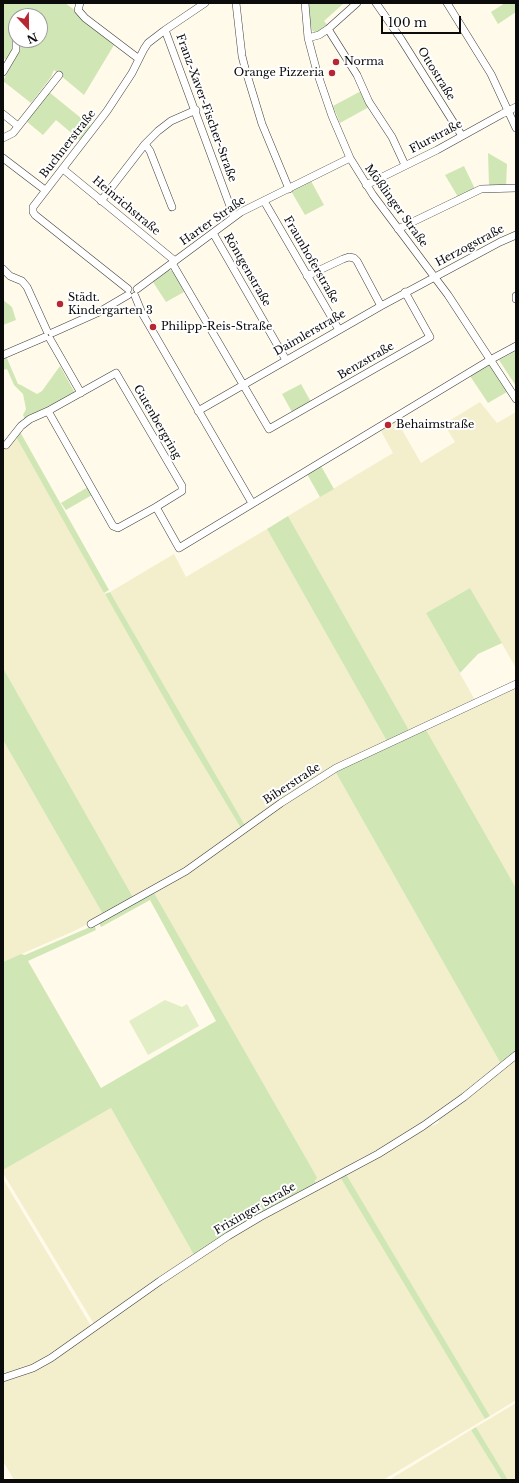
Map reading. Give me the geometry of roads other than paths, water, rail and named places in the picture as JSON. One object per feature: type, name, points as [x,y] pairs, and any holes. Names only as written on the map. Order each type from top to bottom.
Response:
[{"type":"street","points":[[80,3],[78,10],[85,18],[139,59]]},
{"type":"street","name":"Buchnerstraße","points":[[132,292],[35,215],[33,212],[33,207],[108,111],[148,44],[165,30],[205,3]]},
{"type":"street","points":[[236,3],[242,56],[245,68],[262,124],[289,190]]},
{"type":"street","name":"Mößlinger Straße","points":[[305,3],[308,38],[323,92],[350,158],[366,185],[435,277],[516,399]]},
{"type":"street","points":[[308,38],[319,35],[328,29],[357,3]]},
{"type":"street","name":"Ottostraße","points":[[376,3],[401,39],[462,136]]},
{"type":"street","points":[[447,3],[491,74],[516,128]]},
{"type":"street","points":[[328,29],[358,76],[369,102],[392,137],[405,166]]},
{"type":"street","name":"Franz-Xaver-Fischer-Straße","points":[[165,30],[196,110],[234,217]]},
{"type":"street","points":[[3,72],[16,48]]},
{"type":"street","points":[[3,138],[14,134],[18,126],[58,75]]},
{"type":"street","name":"Flurstraße","points":[[366,185],[422,158],[516,107]]},
{"type":"street","points":[[101,200],[145,144],[170,121],[196,110]]},
{"type":"street","points":[[3,114],[18,126]]},
{"type":"street","points":[[145,144],[150,151],[172,207]]},
{"type":"street","points":[[3,158],[45,190]]},
{"type":"street","name":"Harter Straße","points":[[3,355],[99,312],[132,292],[234,217],[350,158]]},
{"type":"street","name":"Heinrichstraße","points":[[63,168],[173,262]]},
{"type":"street","points":[[398,229],[481,189],[516,188]]},
{"type":"street","name":"Fraunhoferstraße","points":[[264,201],[339,330]]},
{"type":"street","name":"Röntgenstraße","points":[[213,233],[286,360]]},
{"type":"street","name":"Herzogstraße","points":[[435,277],[516,235]]},
{"type":"street","points":[[307,276],[342,259],[349,257],[354,258],[381,306]]},
{"type":"street","points":[[173,262],[243,385]]},
{"type":"street","points":[[3,269],[10,276],[22,281],[28,287],[49,335],[81,393]]},
{"type":"street","name":"Daimlerstraße","points":[[198,411],[405,292],[435,277]]},
{"type":"street","points":[[132,292],[142,313],[252,503]]},
{"type":"street","name":"Benzstraße","points":[[243,385],[269,429],[430,337],[405,292]]},
{"type":"street","points":[[156,507],[179,548],[490,360],[516,346]]},
{"type":"street","name":"Gutenbergring","points":[[6,444],[21,426],[30,419],[48,412],[116,373],[182,486],[182,491],[118,528],[113,526],[48,412]]},
{"type":"street","name":"Biberstraße","points":[[91,924],[186,871],[287,799],[336,768],[516,684]]},
{"type":"street","name":"Frixinger Straße","points":[[3,1378],[33,1368],[51,1358],[160,1281],[228,1236],[260,1217],[378,1154],[464,1097],[516,1055]]},
{"type":"place","name":"Norma","points":[[336,62]]},
{"type":"place","name":"Orange Pizzeria","points":[[332,73]]},
{"type":"place","name":"Städt. Kindergarten 3","points":[[60,304]]},
{"type":"place","name":"Philipp-Reis-Straße","points":[[153,327]]},
{"type":"place","name":"Behaimstraße","points":[[388,425]]}]
